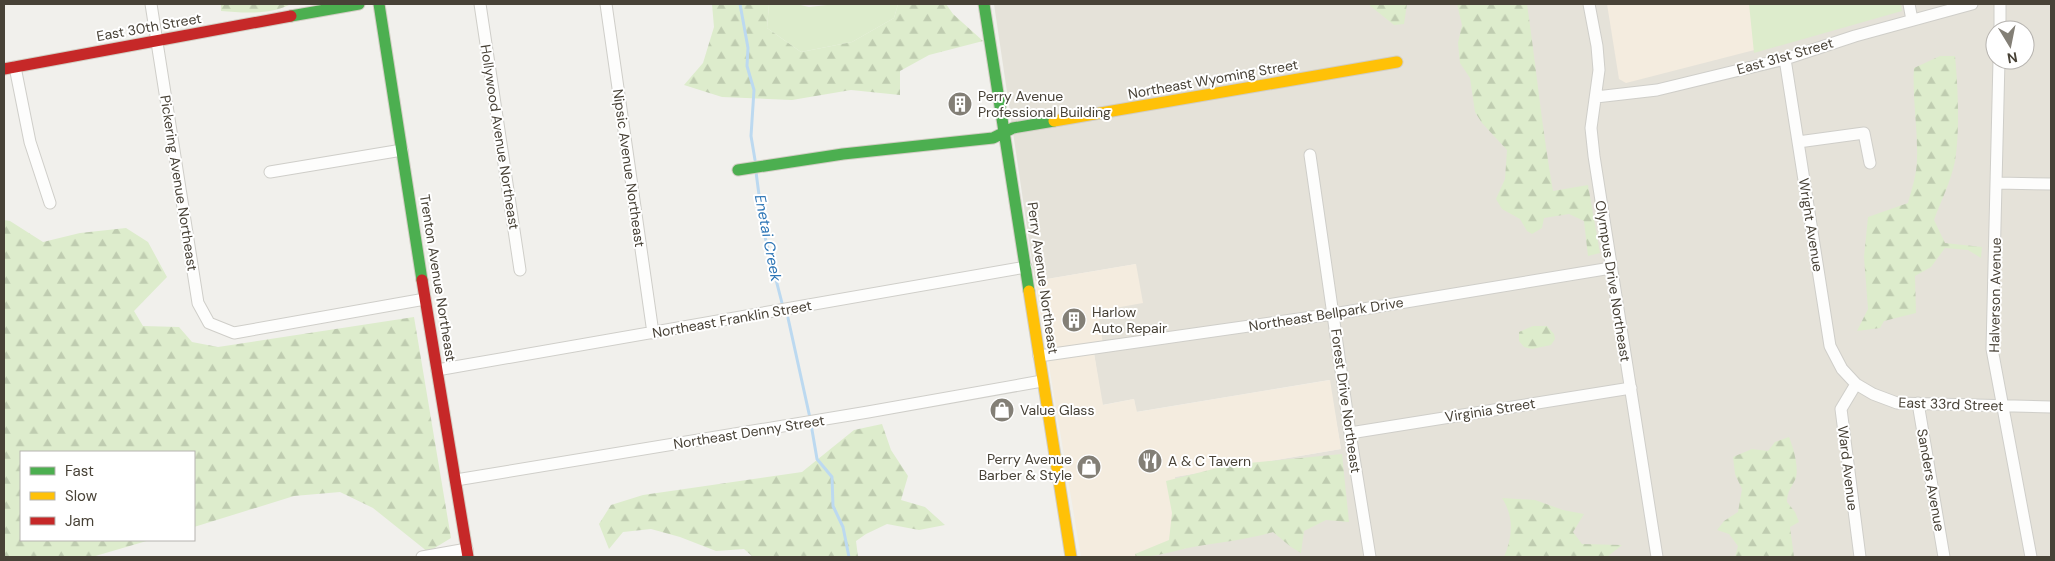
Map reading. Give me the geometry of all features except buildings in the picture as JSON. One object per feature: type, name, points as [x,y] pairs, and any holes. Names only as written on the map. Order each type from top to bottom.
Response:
[{"type":"main road","name":"East 30th Street","points":[[9,68],[359,4]]},
{"type":"main road","name":"Trenton Avenue Northeast","points":[[379,4],[425,299],[468,553]]},
{"type":"main road","name":"Perry Avenue Northeast","points":[[984,4],[1071,557]]},
{"type":"main road","name":"Northeast Wyoming Street","points":[[738,170],[843,154],[993,138],[1013,128],[1397,62]]},
{"type":"street","name":"Pickering Avenue Northeast","points":[[151,4],[198,303],[209,323],[234,333],[425,299]]},
{"type":"street","name":"Hollywood Avenue Northeast","points":[[480,4],[520,270]]},
{"type":"street","name":"Nipsic Avenue Northeast","points":[[606,4],[653,333]]},
{"type":"street","name":"Olympus Drive Northeast","points":[[1589,4],[1597,46],[1599,70],[1592,128],[1593,147],[1657,557]]},
{"type":"street","points":[[1909,4],[1912,20]]},
{"type":"street","name":"East 31st Street","points":[[1596,97],[1657,90],[1786,59],[1855,36],[1972,4]]},
{"type":"street","points":[[2000,4],[2000,20]]},
{"type":"street","name":"Wright Avenue","points":[[1786,59],[1830,346],[1842,369],[1856,384]]},
{"type":"street","points":[[9,68],[30,142],[50,202]]},
{"type":"street","name":"Halverson Avenue","points":[[1999,70],[1992,349],[2031,557]]},
{"type":"street","points":[[1798,142],[1864,133],[1870,163]]},
{"type":"street","points":[[270,172],[402,150]]},
{"type":"street","name":"Forest Drive Northeast","points":[[1310,155],[1370,557]]},
{"type":"street","points":[[1997,183],[2051,184]]},
{"type":"street","name":"Northeast Franklin Street","points":[[437,370],[1026,268]]},
{"type":"street","name":"Northeast Bellpark Drive","points":[[1039,356],[1333,314],[1611,268]]},
{"type":"street","name":"Northeast Denny Street","points":[[456,480],[868,412],[1042,381]]},
{"type":"street","name":"East 33rd Street","points":[[1856,384],[1873,394],[1897,404],[2051,407]]},
{"type":"street","name":"Ward Avenue","points":[[1856,384],[1841,409],[1860,557]]},
{"type":"street","name":"Virginia Street","points":[[1350,433],[1631,388]]},
{"type":"street","name":"Sanders Avenue","points":[[1918,403],[1944,557]]},
{"type":"street","points":[[422,557],[468,553]]},
{"type":"shaded area","points":[[994,4],[2051,4],[2051,557],[1130,557],[1186,548],[1174,477],[1341,449],[1329,380],[1136,412],[1134,399],[1102,405],[1094,353],[1104,351],[1097,311],[1136,264],[1035,281]]},
{"type":"shaded area","points":[[1607,4],[1897,4],[1770,46],[1626,83],[1619,79]]},
{"type":"shaded area","points":[[1136,264],[1143,303],[1098,311],[1104,351],[1094,353],[1103,405],[1134,399],[1137,412],[1330,380],[1341,449],[1175,477],[1186,548],[1130,557],[1081,557],[1035,281]]},
{"type":"green space","points":[[221,4],[291,4],[266,12],[248,13],[221,11]]},
{"type":"green space","points":[[712,4],[769,4],[767,28],[801,52],[852,42],[894,18],[898,4],[946,4],[953,14],[983,41],[929,55],[900,71],[900,95],[851,90],[792,100],[722,97],[684,85],[703,63],[714,27]]},
{"type":"green space","points":[[769,4],[796,4],[809,7],[836,4],[898,4],[894,18],[852,42],[801,52],[767,28]]},
{"type":"green space","points":[[1368,4],[1407,4],[1404,24],[1394,25]]},
{"type":"green space","points":[[1457,4],[1527,4],[1553,191],[1588,185],[1600,253],[1588,256],[1584,221],[1569,214],[1544,218],[1542,228],[1532,234],[1527,231],[1520,219],[1502,209],[1496,199],[1505,179],[1507,150],[1482,123],[1475,112],[1470,78],[1460,63],[1458,43],[1462,25]]},
{"type":"green space","points":[[1749,4],[1901,4],[1902,11],[1754,53]]},
{"type":"green space","points":[[1940,56],[1955,56],[1958,95],[1958,136],[1953,168],[1934,220],[1945,243],[1982,247],[1981,258],[1968,250],[1945,248],[1931,267],[1915,276],[1916,313],[1884,321],[1880,328],[1857,331],[1868,309],[1864,257],[1868,217],[1908,203],[1917,164],[1914,68]]},
{"type":"green space","points":[[4,220],[10,221],[43,242],[80,233],[126,228],[148,242],[167,277],[134,311],[143,326],[179,327],[192,342],[218,347],[414,317],[451,538],[428,552],[373,508],[340,492],[294,496],[195,527],[195,451],[20,451],[20,541],[147,541],[92,557],[4,557]]},
{"type":"green space","points":[[1533,326],[1547,326],[1554,334],[1555,339],[1551,345],[1532,349],[1524,347],[1519,341],[1519,332]]},
{"type":"green space","points":[[882,424],[891,450],[908,476],[901,500],[925,507],[945,525],[919,530],[887,524],[856,541],[858,557],[753,557],[744,549],[716,551],[680,537],[651,529],[623,532],[609,549],[599,524],[611,505],[643,495],[802,472],[854,430]]},
{"type":"green space","points":[[1789,437],[1797,470],[1795,480],[1788,493],[1787,502],[1795,512],[1799,522],[1790,527],[1794,557],[1735,557],[1738,546],[1729,534],[1717,530],[1724,521],[1738,512],[1742,489],[1735,474],[1733,457],[1752,449],[1768,451],[1775,442]]},
{"type":"green space","points":[[1342,454],[1349,522],[1326,520],[1304,531],[1301,553],[1273,532],[1158,555],[1136,557],[1135,554],[1169,540],[1172,513],[1166,481],[1229,465]]},
{"type":"green space","points":[[1502,498],[1535,500],[1563,510],[1584,514],[1573,532],[1582,544],[1622,545],[1607,557],[1504,557],[1511,527],[1509,512]]},
{"type":"waterway","name":"Enetai Creek","points":[[740,4],[748,48],[747,66],[754,90],[751,136],[755,160]]},
{"type":"waterway","name":"Enetai Creek","points":[[756,172],[764,233],[782,303]]},
{"type":"waterway","name":"Enetai Creek","points":[[788,318],[810,418]]},
{"type":"waterway","name":"Enetai Creek","points":[[811,424],[817,459],[832,477],[833,506],[843,527],[849,557]]},
{"type":"traffic: fast","points":[[291,16],[359,4]]},
{"type":"traffic: fast","points":[[379,4],[422,280]]},
{"type":"traffic: fast","points":[[984,4],[1029,291]]},
{"type":"traffic: fast","points":[[738,170],[843,154],[993,138],[1013,128],[1054,121]]},
{"type":"traffic: slow","points":[[1054,121],[1397,62]]},
{"type":"traffic: slow","points":[[1029,291],[1071,557]]},
{"type":"traffic: jam","points":[[4,69],[291,16]]},
{"type":"traffic: jam","points":[[422,280],[468,557]]},
{"type":"place","name":"Perry Avenue Professional Building","points":[[960,104]]},
{"type":"place","name":"Harlow Auto Repair","points":[[1074,320]]},
{"type":"place","name":"Value Glass","points":[[1002,410]]},
{"type":"place","name":"A & C Tavern","points":[[1150,461]]},
{"type":"place","name":"Perry Avenue Barber & Style","points":[[1089,467]]}]
